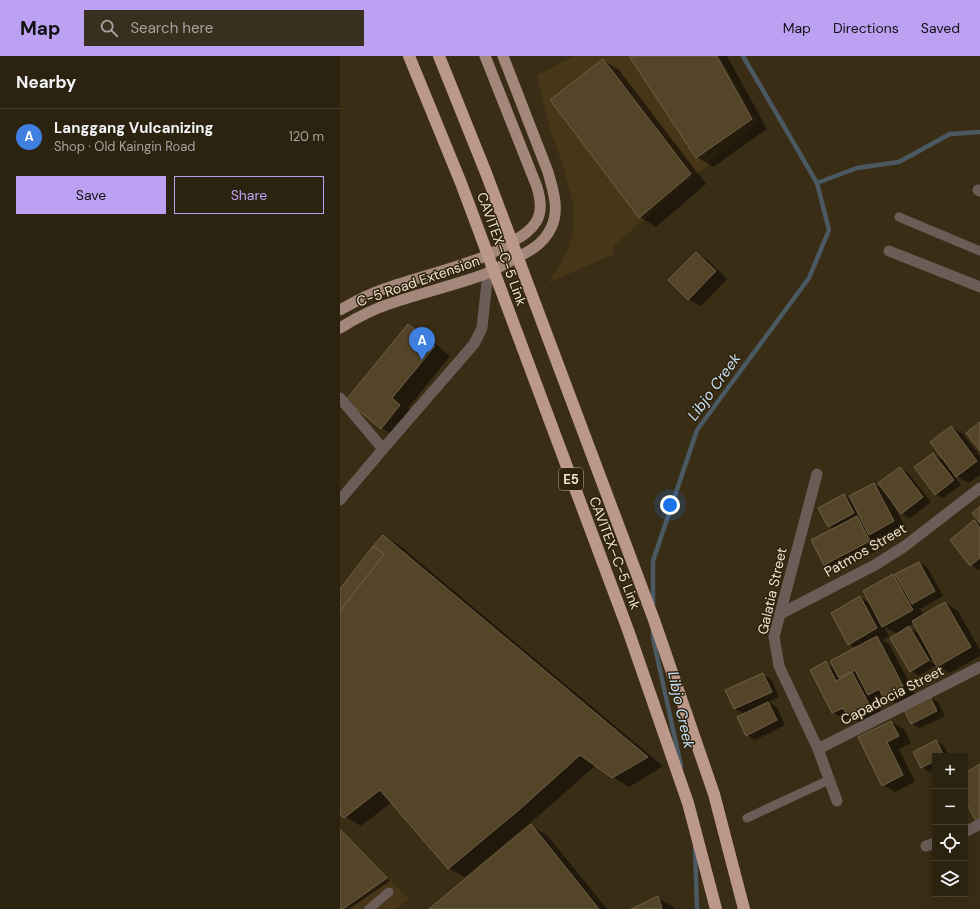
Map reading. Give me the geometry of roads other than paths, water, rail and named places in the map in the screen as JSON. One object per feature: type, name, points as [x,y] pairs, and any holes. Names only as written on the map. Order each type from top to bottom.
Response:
[{"type":"highway","name":"CAVITEX–C-5 Link","points":[[409,56],[461,183],[628,630],[688,803],[716,909]]},
{"type":"highway","name":"CAVITEX–C-5 Link","points":[[439,56],[486,172],[654,620],[714,794],[744,909]]},
{"type":"main road","name":"C-5 Road Extension","points":[[340,310],[366,296],[384,289],[449,269],[495,252],[532,229],[536,223],[540,210],[537,186],[485,56]]},
{"type":"main road","name":"C-5 Road Extension","points":[[340,328],[363,314],[378,308],[488,272],[538,246],[552,228],[555,216],[555,198],[549,176],[503,56]]},
{"type":"street","points":[[889,251],[980,287]]},
{"type":"street","points":[[340,500],[474,344],[482,328],[488,272]]},
{"type":"street","points":[[340,398],[383,449]]},
{"type":"street","name":"Galatia Street","points":[[817,474],[774,637],[779,666],[818,749],[837,801]]},
{"type":"street","name":"Patmos Street","points":[[780,614],[875,565],[905,546],[980,488]]},
{"type":"street","name":"Capadocia Street","points":[[818,749],[980,667]]},
{"type":"street","points":[[968,830],[980,824]]},
{"type":"lane","points":[[899,217],[980,252]]},
{"type":"lane","points":[[747,818],[829,780]]},
{"type":"lane","points":[[369,909],[389,892]]},
{"type":"waterway","name":"Libjo Creek","points":[[653,605],[653,561],[697,430],[809,278],[829,230],[817,183],[743,56]]},
{"type":"waterway","points":[[817,183],[857,168],[899,162],[950,134],[980,132]]},
{"type":"waterway","name":"Libjo Creek","points":[[653,628],[653,638],[681,766]]},
{"type":"waterway","name":"Libjo Creek","points":[[695,848],[697,909]]},
{"type":"place","name":"Langgang Vulcanizing","points":[[422,360]]}]
